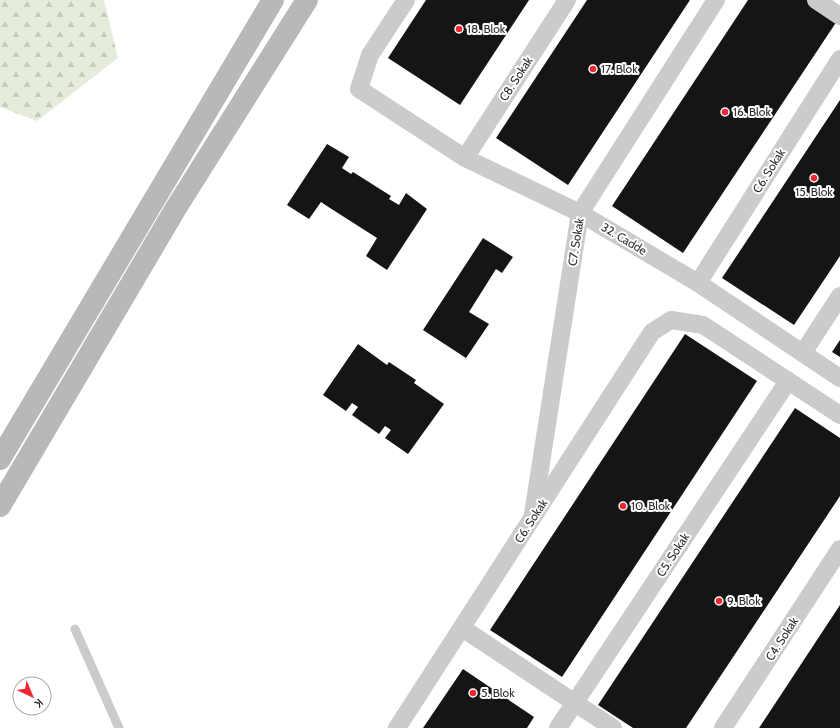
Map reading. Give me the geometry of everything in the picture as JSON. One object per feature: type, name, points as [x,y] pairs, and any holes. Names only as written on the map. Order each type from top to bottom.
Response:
[{"type":"main road","points":[[0,459],[273,0]]},
{"type":"main road","points":[[0,506],[83,369],[176,208],[307,0]]},
{"type":"street","name":"32. Cadde","points":[[406,0],[370,55],[359,89],[465,158],[580,213],[698,283],[840,378]]},
{"type":"street","name":"C8. Sokak","points":[[465,158],[567,0]]},
{"type":"street","name":"C7. Sokak","points":[[532,520],[580,213],[716,0]]},
{"type":"street","points":[[816,0],[840,16]]},
{"type":"street","name":"C6. Sokak","points":[[698,283],[840,59]]},
{"type":"street","points":[[803,353],[840,296]]},
{"type":"street","name":"C6. Sokak","points":[[397,728],[652,332],[671,320],[703,325],[788,381]]},
{"type":"street","points":[[788,381],[840,415]]},
{"type":"street","name":"C5. Sokak","points":[[558,728],[788,381]]},
{"type":"street","name":"C4. Sokak","points":[[723,728],[840,549]]},
{"type":"street","points":[[462,628],[613,728]]},
{"type":"lane","points":[[75,629],[119,728]]},
{"type":"green space","points":[[0,0],[104,0],[118,58],[37,121],[0,107]]},
{"type":"building","name":"18. Blok","points":[[426,0],[529,0],[460,105],[388,58]]},
{"type":"building","name":"17. Blok","points":[[587,0],[690,0],[568,185],[496,138]]},
{"type":"building","name":"16. Blok","points":[[748,0],[811,0],[839,18],[683,253],[612,206]]},
{"type":"building","name":"15. Blok","points":[[840,100],[840,256],[794,325],[722,278]]},
{"type":"building","points":[[327,144],[349,157],[342,168],[351,174],[353,172],[391,196],[389,199],[399,205],[406,193],[427,209],[387,270],[366,256],[377,238],[321,202],[309,219],[287,205]]},
{"type":"building","points":[[483,238],[513,257],[502,273],[496,269],[469,312],[489,324],[466,358],[423,330]]},
{"type":"building","name":"10. Blok","points":[[685,334],[757,381],[562,677],[490,630]]},
{"type":"building","points":[[840,340],[840,357],[832,352]]},
{"type":"building","points":[[358,344],[387,365],[389,362],[416,380],[414,383],[444,404],[408,454],[385,438],[391,430],[385,426],[379,434],[352,415],[358,407],[352,403],[346,411],[323,395]]},
{"type":"building","name":"9. Blok","points":[[795,408],[840,438],[840,496],[686,728],[633,728],[598,705]]},
{"type":"building","points":[[840,605],[840,728],[759,728]]},
{"type":"building","name":"5. Blok","points":[[463,669],[534,717],[527,728],[423,728]]},
{"type":"place","name":"18. Blok","points":[[459,29]]},
{"type":"place","name":"17. Blok","points":[[593,69]]},
{"type":"place","name":"16. Blok","points":[[725,112]]},
{"type":"place","name":"15. Blok","points":[[814,178]]},
{"type":"place","name":"10. Blok","points":[[623,506]]},
{"type":"place","name":"9. Blok","points":[[719,601]]},
{"type":"place","name":"5. Blok","points":[[473,693]]}]
